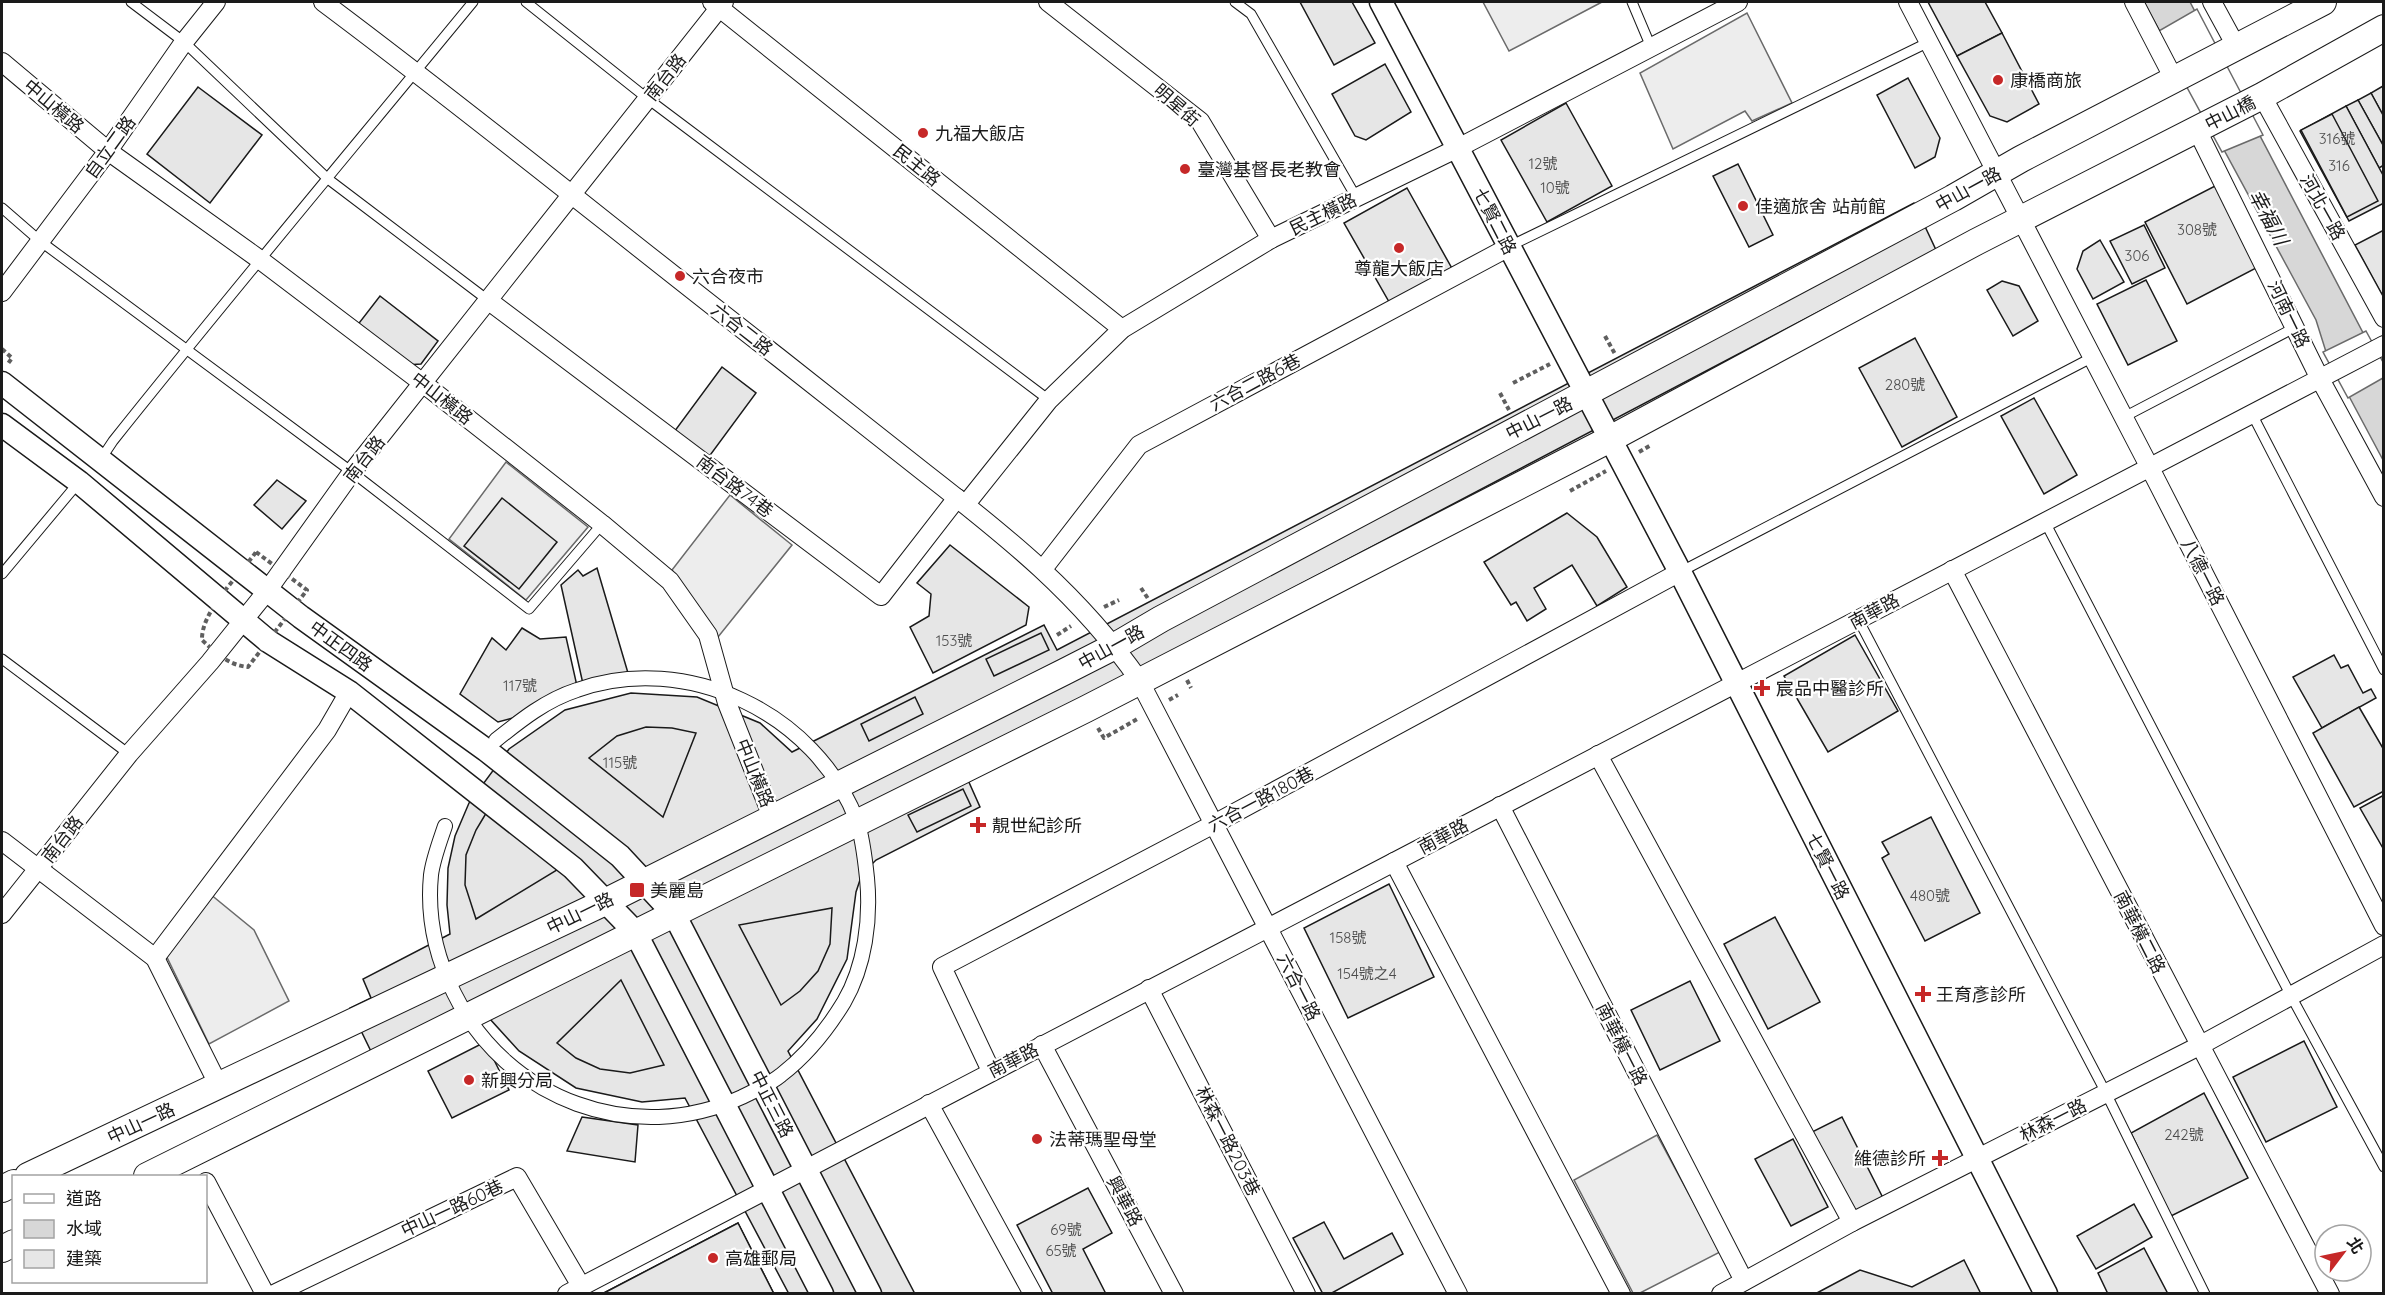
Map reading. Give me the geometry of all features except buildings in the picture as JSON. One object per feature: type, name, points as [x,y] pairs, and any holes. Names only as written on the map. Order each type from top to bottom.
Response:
[{"type":"main road","points":[[2174,79],[2323,2]]},
{"type":"main road","points":[[2262,96],[2384,28]]},
{"type":"main road","name":"中山一路","points":[[30,1175],[605,902],[1116,646],[1161,619],[1998,174],[2020,159],[2174,79]]},
{"type":"main road","name":"中山橋","points":[[2197,130],[2262,96]]},
{"type":"main road","points":[[152,1175],[197,1165],[466,1017],[1086,709],[1611,439],[2021,219],[2197,130]]},
{"type":"street","name":"自立二路","points":[[2,292],[108,151],[184,42],[216,2]]},
{"type":"street","name":"六合二路","points":[[323,2],[416,71],[571,196],[962,501],[1043,569],[1089,615],[1116,646],[1139,680]]},
{"type":"street","name":"明星街","points":[[1048,2],[1200,120],[1271,238]]},
{"type":"street","name":"七賢二路","points":[[1381,2],[1611,439]]},
{"type":"street","name":"民主橫路","points":[[962,501],[1049,400],[1122,329],[1271,238],[1458,148],[1738,2]]},
{"type":"street","name":"八德一路","points":[[1908,2],[2124,417],[2384,927]]},
{"type":"street","points":[[2134,2],[2174,79]]},
{"type":"street","points":[[2211,2],[2236,46]]},
{"type":"street","name":"南台路","points":[[2,914],[129,754],[267,591],[352,472],[648,99],[719,3]]},
{"type":"street","name":"民主路","points":[[719,3],[1122,329]]},
{"type":"street","name":"中山橫路","points":[[2,62],[108,151],[259,259],[424,384],[602,524],[670,581],[708,635],[727,703],[773,819]]},
{"type":"street","name":"河北一路","points":[[2262,96],[2384,318]]},
{"type":"street","name":"河南一路","points":[[2197,130],[2320,379],[2384,497]]},
{"type":"street","name":"六合二路6巷","points":[[1043,569],[1138,445],[1509,246]]},
{"type":"street","name":"南台路74巷","points":[[489,301],[881,596],[962,501]]},
{"type":"street","name":"南華路","points":[[574,1290],[2384,345]]},
{"type":"street","name":"中正四路","points":[[2,383],[267,591],[486,750],[620,856],[674,914]]},
{"type":"street","name":"中正四路","points":[[2,425],[79,482],[268,641],[349,692],[573,868],[635,932]]},
{"type":"street","name":"七賢一路","points":[[1611,439],[2046,1293]]},
{"type":"street","name":"南華橫二路","points":[[1953,570],[2199,1046],[2330,1293]]},
{"type":"street","name":"六合一路180巷","points":[[991,1071],[942,967],[1214,824],[1680,572]]},
{"type":"street","points":[[445,826],[431,873],[431,917],[434,937],[446,976],[466,1017],[488,1046],[528,1080],[574,1104],[624,1116],[676,1117],[724,1105],[763,1087],[781,1075],[818,1041],[845,1000],[863,953],[870,903],[865,854],[857,822],[838,785],[818,756],[778,719],[725,691],[680,680],[628,679],[578,689],[531,712],[496,740]]},
{"type":"street","name":"六合一路","points":[[1139,680],[1458,1293]]},
{"type":"street","points":[[155,958],[327,730],[349,692]]},
{"type":"street","points":[[1598,755],[1852,1222]]},
{"type":"street","name":"南華橫一路","points":[[1500,806],[1744,1281]]},
{"type":"street","points":[[2,841],[155,958],[219,1086]]},
{"type":"street","points":[[1394,862],[1621,1293]]},
{"type":"street","name":"中正三路","points":[[674,914],[870,1293]]},
{"type":"street","points":[[635,932],[822,1293]]},
{"type":"street","name":"林森一路","points":[[1721,1293],[1852,1222],[2199,1046],[2384,945]]},
{"type":"street","name":"林森一路203巷","points":[[1149,989],[1306,1293]]},
{"type":"street","name":"興華路","points":[[1042,1045],[1174,1293]]},
{"type":"street","points":[[929,1104],[1033,1293]]},
{"type":"street","name":"中山一路60巷","points":[[274,1293],[517,1178],[574,1290]]},
{"type":"street","points":[[207,1184],[265,1293]]},
{"type":"lane","points":[[131,2],[184,42],[328,179],[489,301]]},
{"type":"lane","points":[[101,459],[259,259],[328,179],[473,2]]},
{"type":"lane","points":[[526,2],[648,99],[1049,400]]},
{"type":"lane","points":[[1235,2],[1251,14],[1356,197]]},
{"type":"lane","points":[[1632,2],[1652,47]]},
{"type":"lane","points":[[1509,246],[1929,42]]},
{"type":"lane","points":[[2,208],[40,241],[352,472],[529,609],[602,524]]},
{"type":"lane","points":[[2124,417],[2295,327]]},
{"type":"lane","points":[[1680,572],[2093,357]]},
{"type":"lane","points":[[2252,414],[2384,669]]},
{"type":"lane","points":[[2,574],[79,482]]},
{"type":"lane","points":[[2045,522],[2291,996],[2384,1167]]},
{"type":"lane","points":[[1858,619],[2106,1093],[2205,1293]]},
{"type":"lane","points":[[2,659],[129,754]]},
{"type":"path","points":[[2,350],[12,358]]},
{"type":"shaded area","points":[[1483,2],[1602,2],[1509,51]]},
{"type":"shaded area","points":[[1747,13],[1792,103],[1752,121],[1745,111],[1673,149],[1640,73]]},
{"type":"shaded area","points":[[506,462],[588,527],[526,600],[449,539]]},
{"type":"shaded area","points":[[730,495],[792,545],[718,637],[672,570]]},
{"type":"shaded area","points":[[204,889],[254,930],[289,1001],[209,1044],[162,947]]},
{"type":"shaded area","points":[[1657,1135],[1720,1252],[1640,1293],[1633,1293],[1574,1180]]},
{"type":"water","name":"幸福川","points":[[2144,2],[2190,2],[2383,371],[2383,460],[2327,355],[2316,320]]},
{"type":"pier","points":[[2197,9],[2263,135],[2222,152],[2157,32]]},
{"type":"pier","points":[[2366,331],[2384,364],[2383,378],[2348,398],[2323,352]]},
{"type":"place","name":"康橋商旅","points":[[1998,80]]},
{"type":"place","name":"九福大飯店","points":[[923,133]]},
{"type":"place","name":"臺灣基督長老教會","points":[[1185,169]]},
{"type":"place","name":"佳適旅舍 站前館","points":[[1743,206]]},
{"type":"place","name":"尊龍大飯店","points":[[1399,248]]},
{"type":"place","name":"六合夜市","points":[[680,276]]},
{"type":"place","name":"宸品中醫診所","points":[[1762,688]]},
{"type":"place","name":"靚世紀診所","points":[[978,825]]},
{"type":"place","name":"美麗島","points":[[637,890]]},
{"type":"place","name":"王育彥診所","points":[[1923,994]]},
{"type":"place","name":"新興分局","points":[[469,1080]]},
{"type":"place","name":"法蒂瑪聖母堂","points":[[1037,1139]]},
{"type":"place","name":"維德診所","points":[[1940,1158]]},
{"type":"place","name":"高雄郵局","points":[[713,1258]]}]
